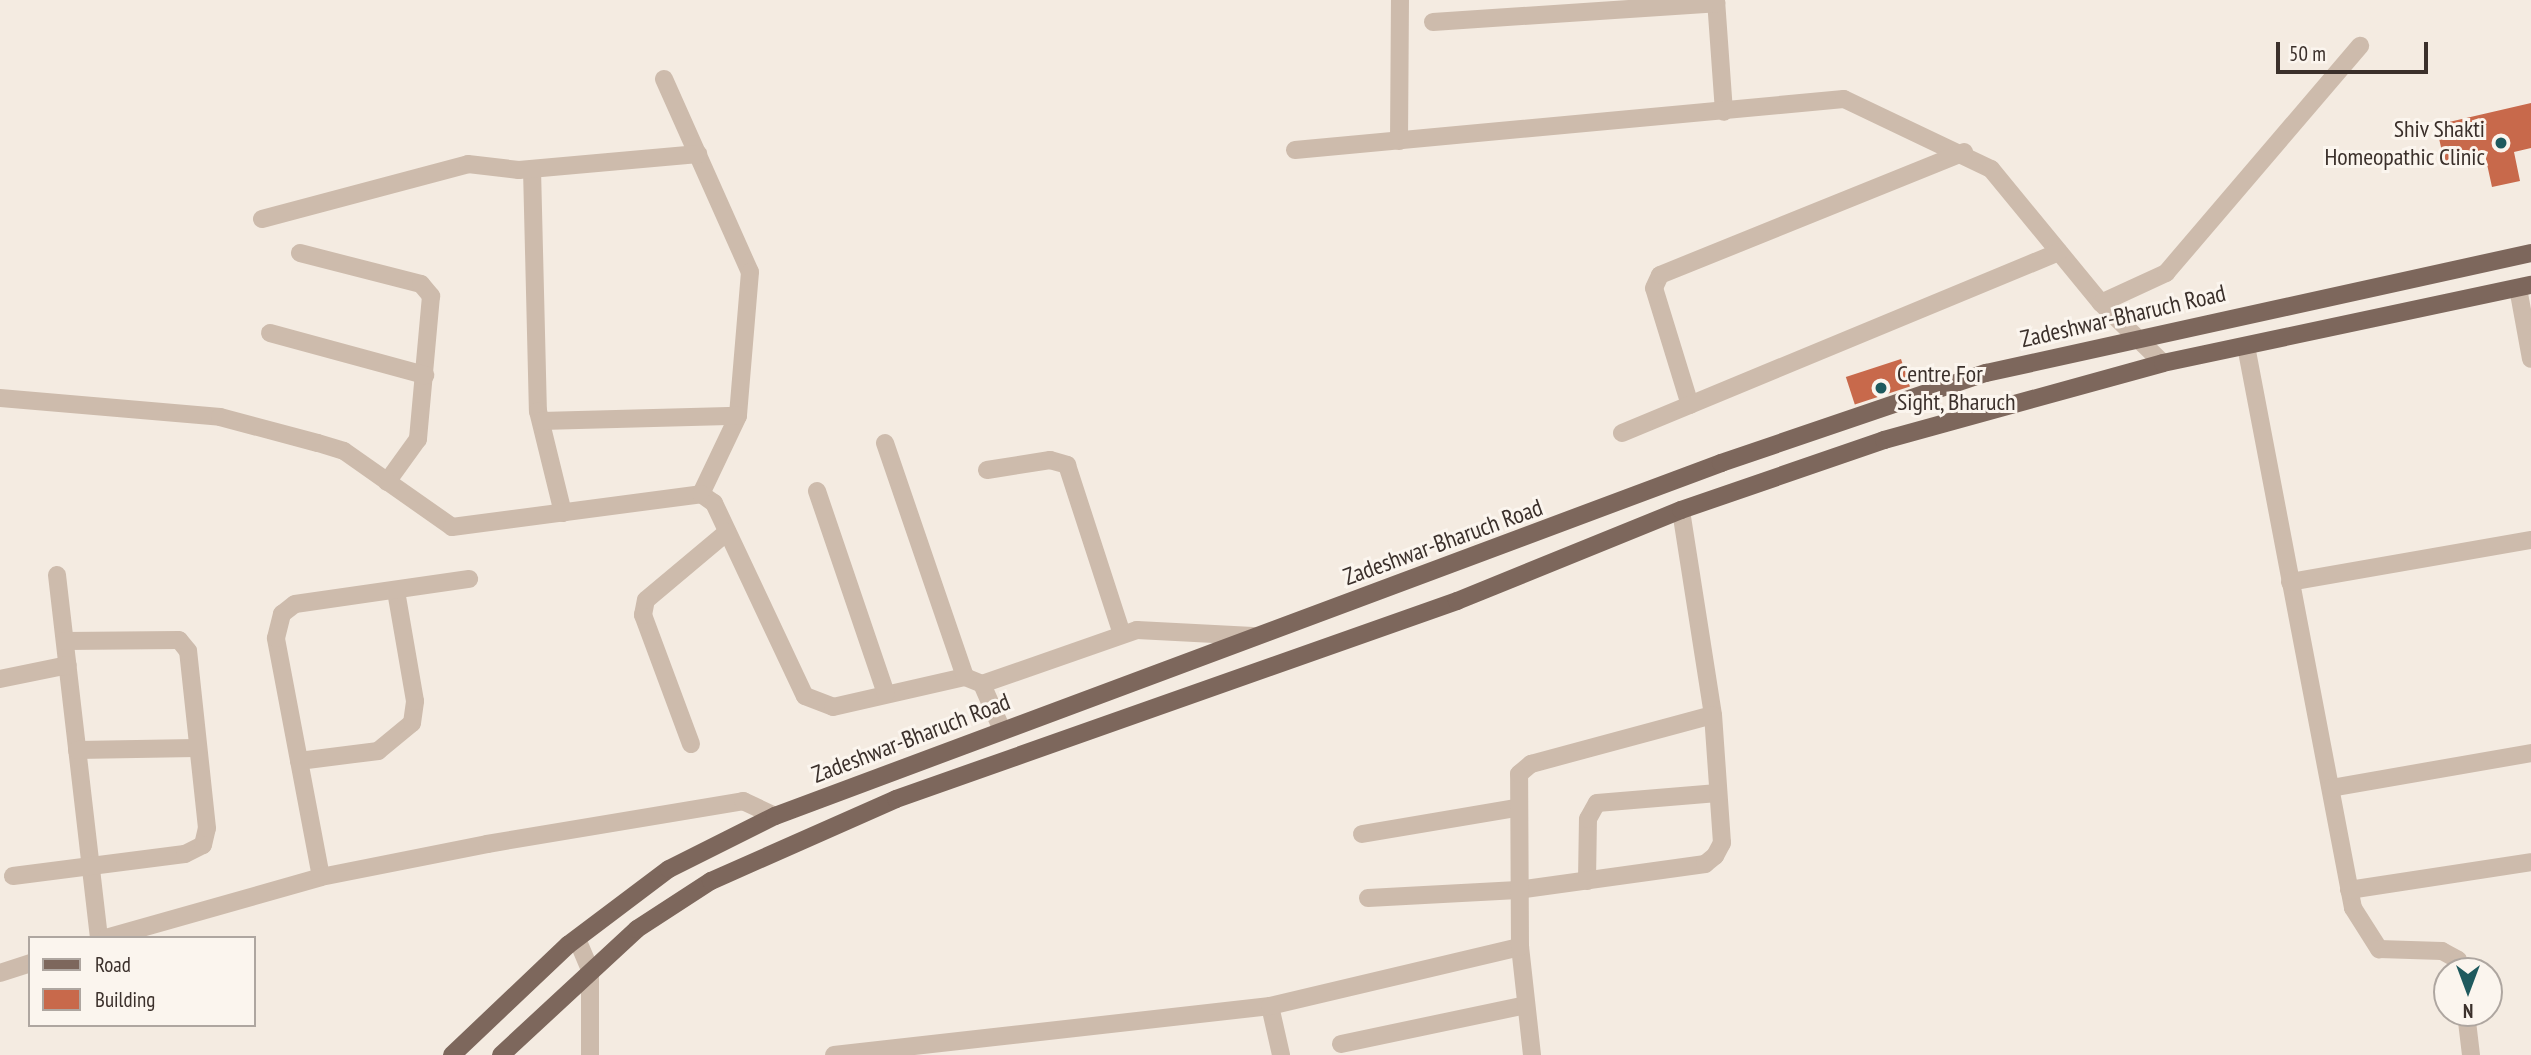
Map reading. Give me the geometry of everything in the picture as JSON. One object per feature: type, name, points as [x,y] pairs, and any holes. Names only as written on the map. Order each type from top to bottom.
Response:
[{"type":"main road","name":"Zadeshwar-Bharuch Road","points":[[452,1055],[577,939],[670,869],[775,817],[1253,636],[1828,424],[1986,373],[2134,335],[2531,253]]},
{"type":"main road","points":[[501,1055],[590,969],[711,881],[896,799],[1457,601],[1681,510],[1884,440],[2163,363],[2524,286]]},
{"type":"street","points":[[1399,141],[1400,0]]},
{"type":"street","points":[[1433,22],[1716,2],[1724,111]]},
{"type":"street","points":[[2101,303],[2166,273],[2360,46]]},
{"type":"street","points":[[664,79],[750,272],[738,415],[701,494]]},
{"type":"street","points":[[1295,150],[1844,99],[1964,152],[1991,169],[2101,303],[2163,363]]},
{"type":"street","points":[[1690,405],[1654,288],[1660,275],[1964,152]]},
{"type":"street","points":[[262,219],[468,164],[532,169],[698,154]]},
{"type":"street","points":[[532,169],[541,421],[563,513]]},
{"type":"street","points":[[300,253],[428,289],[432,306],[418,439],[387,482]]},
{"type":"street","points":[[1622,433],[2059,253]]},
{"type":"street","points":[[2524,286],[2531,359]]},
{"type":"street","points":[[270,333],[425,375]]},
{"type":"street","points":[[2246,346],[2349,890],[2359,924],[2379,949],[2442,951],[2453,957]]},
{"type":"street","points":[[0,398],[233,419],[344,452],[452,527],[701,494],[714,503],[805,696],[834,708],[965,677],[982,684],[1122,634],[1180,630],[1253,636]]},
{"type":"street","points":[[541,421],[738,415]]},
{"type":"street","points":[[885,443],[965,677]]},
{"type":"street","points":[[987,470],[1050,460],[1067,465],[1122,634]]},
{"type":"street","points":[[817,491],[886,694]]},
{"type":"street","points":[[1368,898],[1518,890],[1705,864],[1722,843],[1713,715],[1681,510]]},
{"type":"street","points":[[691,744],[643,614],[646,600],[727,532]]},
{"type":"street","points":[[2290,582],[2531,540]]},
{"type":"street","points":[[57,575],[99,936]]},
{"type":"street","points":[[321,877],[276,638],[282,614],[295,604],[469,579]]},
{"type":"street","points":[[299,761],[377,751],[412,723],[415,701],[396,591]]},
{"type":"street","points":[[13,876],[185,854],[203,845],[207,828],[196,748],[188,651],[179,640],[65,641]]},
{"type":"street","points":[[0,679],[68,665]]},
{"type":"street","points":[[982,684],[1002,730]]},
{"type":"street","points":[[1532,1055],[1520,947],[1516,808],[1519,774],[1531,764],[1713,715]]},
{"type":"street","points":[[78,750],[196,748]]},
{"type":"street","points":[[2331,788],[2531,753]]},
{"type":"street","points":[[1587,881],[1588,818],[1597,803],[1718,793]]},
{"type":"street","points":[[113,936],[321,877],[743,801],[775,817]]},
{"type":"street","points":[[1362,834],[1516,808]]},
{"type":"street","points":[[2349,890],[2531,862]]},
{"type":"street","points":[[577,939],[590,969],[590,1055]]},
{"type":"street","points":[[834,1055],[1270,1006],[1520,947]]},
{"type":"street","points":[[0,973],[28,964]]},
{"type":"street","points":[[1341,1044],[1526,1005]]},
{"type":"street","points":[[1270,1006],[1281,1055]]},
{"type":"street","points":[[2468,1027],[2471,1055]]},
{"type":"building","points":[[2531,103],[2531,148],[2514,152],[2520,181],[2492,187],[2485,155],[2445,165],[2436,125]]},
{"type":"building","points":[[1901,359],[1910,387],[1855,405],[1846,377]]},
{"type":"place","name":"Shiv Shakti Homeopathic Clinic","points":[[2501,143]]},
{"type":"place","name":"Centre For Sight, Bharuch","points":[[1881,388]]}]
